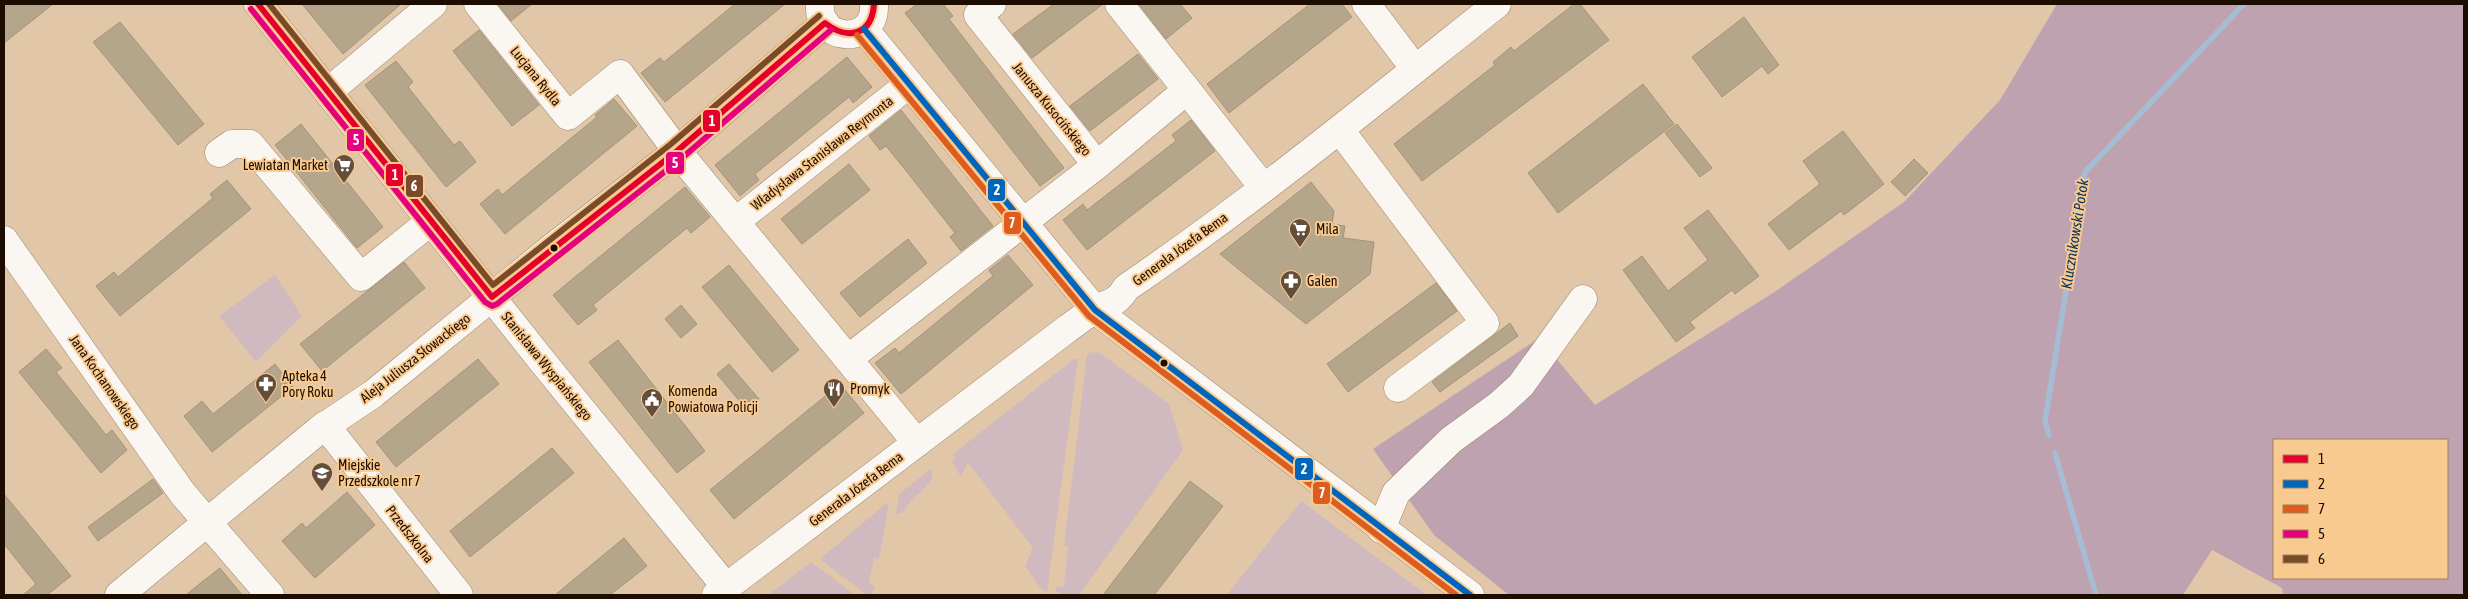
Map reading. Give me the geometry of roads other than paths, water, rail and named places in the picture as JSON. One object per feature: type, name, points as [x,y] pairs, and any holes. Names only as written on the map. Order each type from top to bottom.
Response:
[{"type":"street","name":"Stanisława Wyspiańskiego","points":[[258,4],[492,297],[721,591]]},
{"type":"street","points":[[329,91],[433,4]]},
{"type":"street","name":"Lucjana Rydla","points":[[478,4],[568,116],[620,74],[677,151]]},
{"type":"street","points":[[823,14],[831,30],[847,35],[864,29],[874,14],[874,4]]},
{"type":"street","name":"Janusza Kusocińskiego","points":[[992,4],[978,15],[1097,166],[1022,224]]},
{"type":"street","points":[[1119,4],[1263,188]]},
{"type":"street","points":[[1366,4],[1415,70]]},
{"type":"street","name":"Generała Józefa Bema","points":[[721,591],[1094,310],[1107,306],[1122,295],[1126,288],[1178,253],[1340,130],[1498,4]]},
{"type":"street","name":"Aleja Juliusza Słowackiego","points":[[119,595],[325,425],[372,394],[677,151],[823,14]]},
{"type":"street","points":[[864,29],[1094,310],[1470,595]]},
{"type":"street","name":"Władysława Stanisława Reymonta","points":[[735,222],[909,84]]},
{"type":"street","points":[[1097,166],[1187,90]]},
{"type":"street","points":[[1340,130],[1485,323],[1398,388]]},
{"type":"street","points":[[219,153],[232,144],[250,144],[361,276],[431,221]]},
{"type":"street","points":[[677,151],[917,443]]},
{"type":"street","points":[[848,359],[1022,224]]},
{"type":"street","name":"Jana Kochanowskiego","points":[[4,240],[183,494],[270,595]]},
{"type":"street","points":[[1381,529],[1396,493],[1451,440],[1521,385],[1583,299]]},
{"type":"street","name":"Przedszkolna","points":[[325,425],[460,595]]},
{"type":"waterway","name":"Klucznikowski Potok","points":[[2049,435],[2045,421],[2085,172],[2244,4]]},
{"type":"waterway","name":"Klucznikowski Potok","points":[[2055,453],[2096,595]]},
{"type":"place","name":"Lewiatan Market","points":[[344,184]]},
{"type":"place","name":"Mila","points":[[1300,248]]},
{"type":"place","name":"Galen","points":[[1291,300]]},
{"type":"place","name":"Apteka 4 Pory Roku","points":[[266,403]]},
{"type":"place","name":"Promyk","points":[[834,408]]},
{"type":"place","name":"Komenda Powiatowa Policji","points":[[652,418]]},
{"type":"place","name":"Miejskie Przedszkole nr 7","points":[[322,492]]}]
